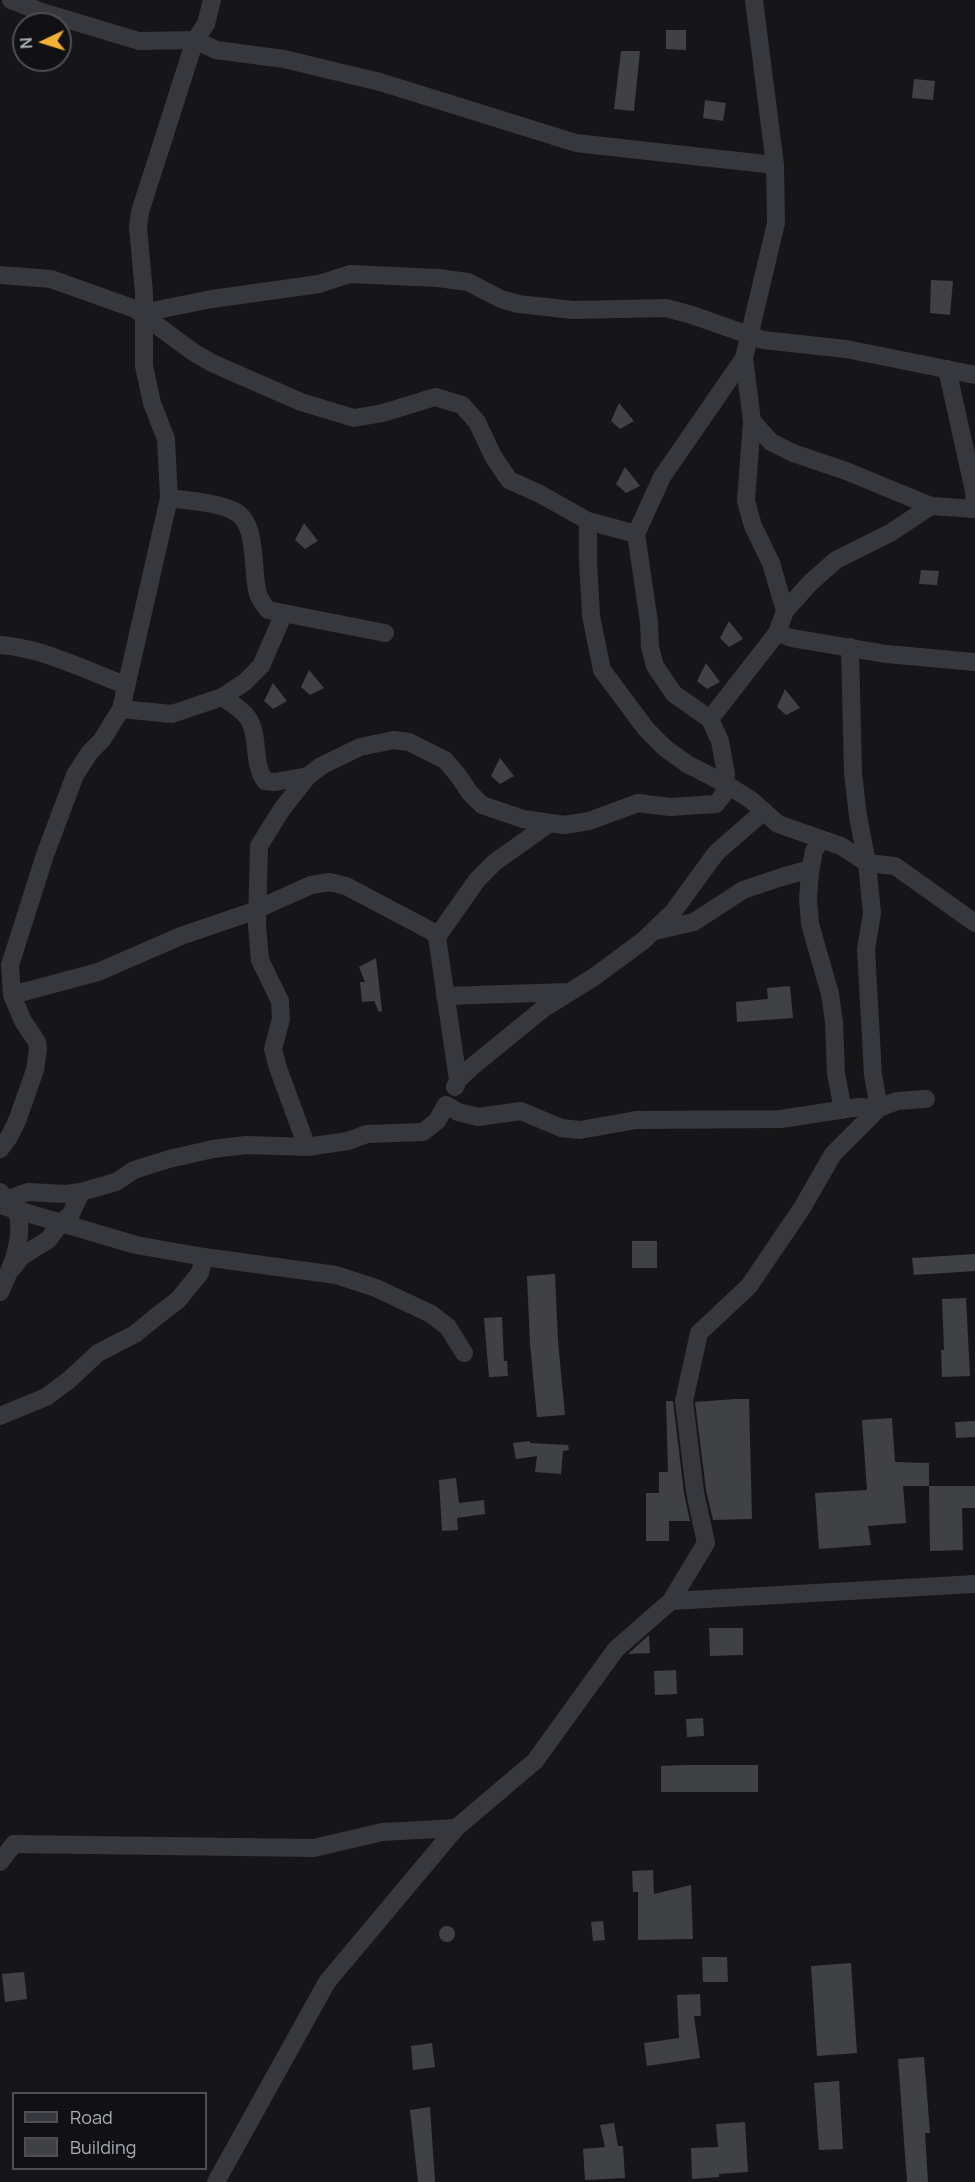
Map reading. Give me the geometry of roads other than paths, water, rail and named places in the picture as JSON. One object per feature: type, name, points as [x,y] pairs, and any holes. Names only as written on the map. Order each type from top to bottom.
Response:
[{"type":"street","points":[[11,0],[39,11],[139,41],[195,40],[216,50],[284,59],[380,82],[576,143],[775,165]]},
{"type":"street","points":[[0,1149],[17,1122],[35,1070],[38,1049],[37,1042],[23,1021],[12,995],[10,965],[45,855],[75,775],[90,752],[102,740],[121,710],[170,498],[166,439],[152,403],[144,366],[144,292],[138,227],[140,212],[195,40],[206,24],[212,0]]},
{"type":"street","points":[[307,1147],[273,1049],[281,1019],[280,1001],[260,960],[257,926],[259,846],[282,809],[308,776],[321,766],[360,747],[380,742],[410,742],[445,760],[482,805],[523,819],[564,825],[589,821],[638,803],[670,807],[716,804],[724,794],[725,766],[720,741],[710,719],[674,694],[656,666],[650,646],[649,622],[636,534],[662,477],[744,358],[751,337],[776,223],[775,165],[754,0]]},
{"type":"street","points":[[0,274],[51,279],[135,309],[193,352],[212,363],[301,402],[343,415],[354,418],[383,413],[435,397],[462,405],[477,422],[493,456],[509,480],[540,494],[588,521],[636,534]]},
{"type":"street","points":[[144,314],[212,299],[319,284],[350,274],[438,278],[468,282],[501,299],[543,308],[666,309],[692,315],[751,337],[780,343],[846,350],[975,375]]},
{"type":"street","points":[[744,358],[752,421],[746,501],[753,526],[771,563],[785,611]]},
{"type":"street","points":[[752,421],[771,442],[793,453],[846,471],[931,506],[975,509],[974,491],[947,369]]},
{"type":"street","points":[[170,498],[220,506],[236,512],[243,519],[250,532],[258,593],[268,610],[385,633]]},
{"type":"street","points":[[710,719],[777,633],[785,611],[810,583],[836,560],[890,533],[931,506]]},
{"type":"street","points":[[588,521],[591,616],[602,670],[634,715],[665,748],[687,764],[751,800],[778,824],[841,846],[867,863],[895,866],[975,923]]},
{"type":"street","points":[[121,710],[172,714],[222,697],[245,682],[261,666],[284,614]]},
{"type":"street","points":[[777,633],[792,638],[888,654],[975,662]]},
{"type":"street","points":[[0,645],[35,652],[125,685]]},
{"type":"street","points":[[850,647],[853,773],[872,913],[866,949],[873,1075],[879,1108]]},
{"type":"street","points":[[222,697],[244,713],[250,721],[259,772],[265,781],[275,783],[308,776]]},
{"type":"street","points":[[8,1207],[14,1197],[28,1192],[66,1194],[81,1192],[116,1182],[134,1170],[190,1153],[232,1146],[307,1147],[348,1141],[367,1134],[423,1132],[437,1121],[458,1080],[544,1008],[594,977],[654,931],[674,912],[716,853],[764,811]]},
{"type":"street","points":[[437,938],[477,880],[495,862],[550,822]]},
{"type":"street","points":[[821,840],[814,851],[810,872],[808,898],[810,924],[830,994],[834,1022],[836,1074],[843,1110]]},
{"type":"street","points":[[654,931],[694,922],[743,890],[772,879],[803,871],[810,872]]},
{"type":"street","points":[[12,995],[98,972],[181,936],[216,925],[311,885],[330,882],[346,886],[433,932],[437,938],[458,1080]]},
{"type":"street","points":[[445,996],[569,992]]},
{"type":"street","points":[[216,2182],[327,1982],[456,1828],[535,1761],[616,1649],[670,1601],[706,1543],[695,1492],[684,1401],[699,1333],[749,1286],[802,1208],[832,1155],[879,1108],[897,1101],[926,1099]]},
{"type":"street","points":[[446,1105],[458,1112],[478,1117],[521,1111],[561,1128],[580,1130],[636,1120],[781,1119],[859,1107],[879,1108]]},
{"type":"street","points":[[0,1192],[19,1233],[10,1271],[0,1292]]},
{"type":"street","points":[[10,1271],[22,1256],[48,1240],[61,1222],[71,1214],[81,1192]]},
{"type":"street","points":[[8,1207],[136,1245],[336,1275],[376,1288],[431,1314],[448,1327],[464,1353]]},
{"type":"street","points":[[0,1416],[46,1397],[69,1380],[98,1353],[135,1334],[178,1300],[200,1273],[204,1257]]},
{"type":"street","points":[[670,1601],[975,1584]]},
{"type":"street","points":[[0,1862],[14,1844],[314,1848],[382,1833],[456,1828]]}]
